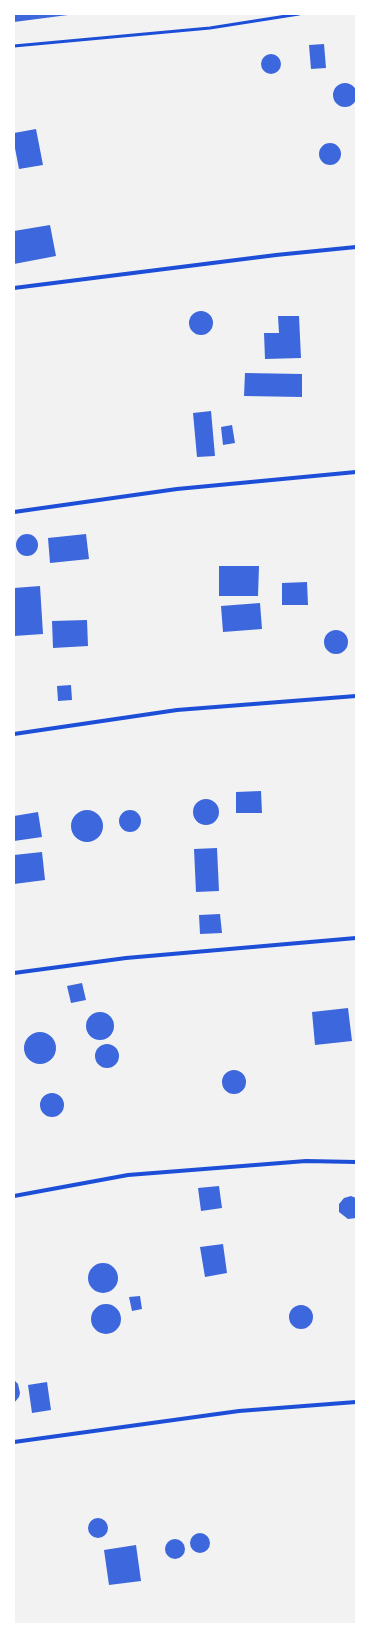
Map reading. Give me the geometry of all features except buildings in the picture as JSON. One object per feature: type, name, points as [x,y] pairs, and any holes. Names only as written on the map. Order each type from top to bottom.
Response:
[{"type":"street","points":[[14,288],[276,255],[356,247]]},
{"type":"street","points":[[14,512],[177,489],[356,472]]},
{"type":"street","points":[[14,734],[177,710],[356,696]]},
{"type":"street","points":[[14,973],[126,958],[356,938]]},
{"type":"street","points":[[14,1196],[128,1175],[306,1161],[356,1162]]},
{"type":"street","points":[[14,1442],[239,1411],[356,1402]]},
{"type":"lane","points":[[14,46],[210,28],[299,14]]}]
